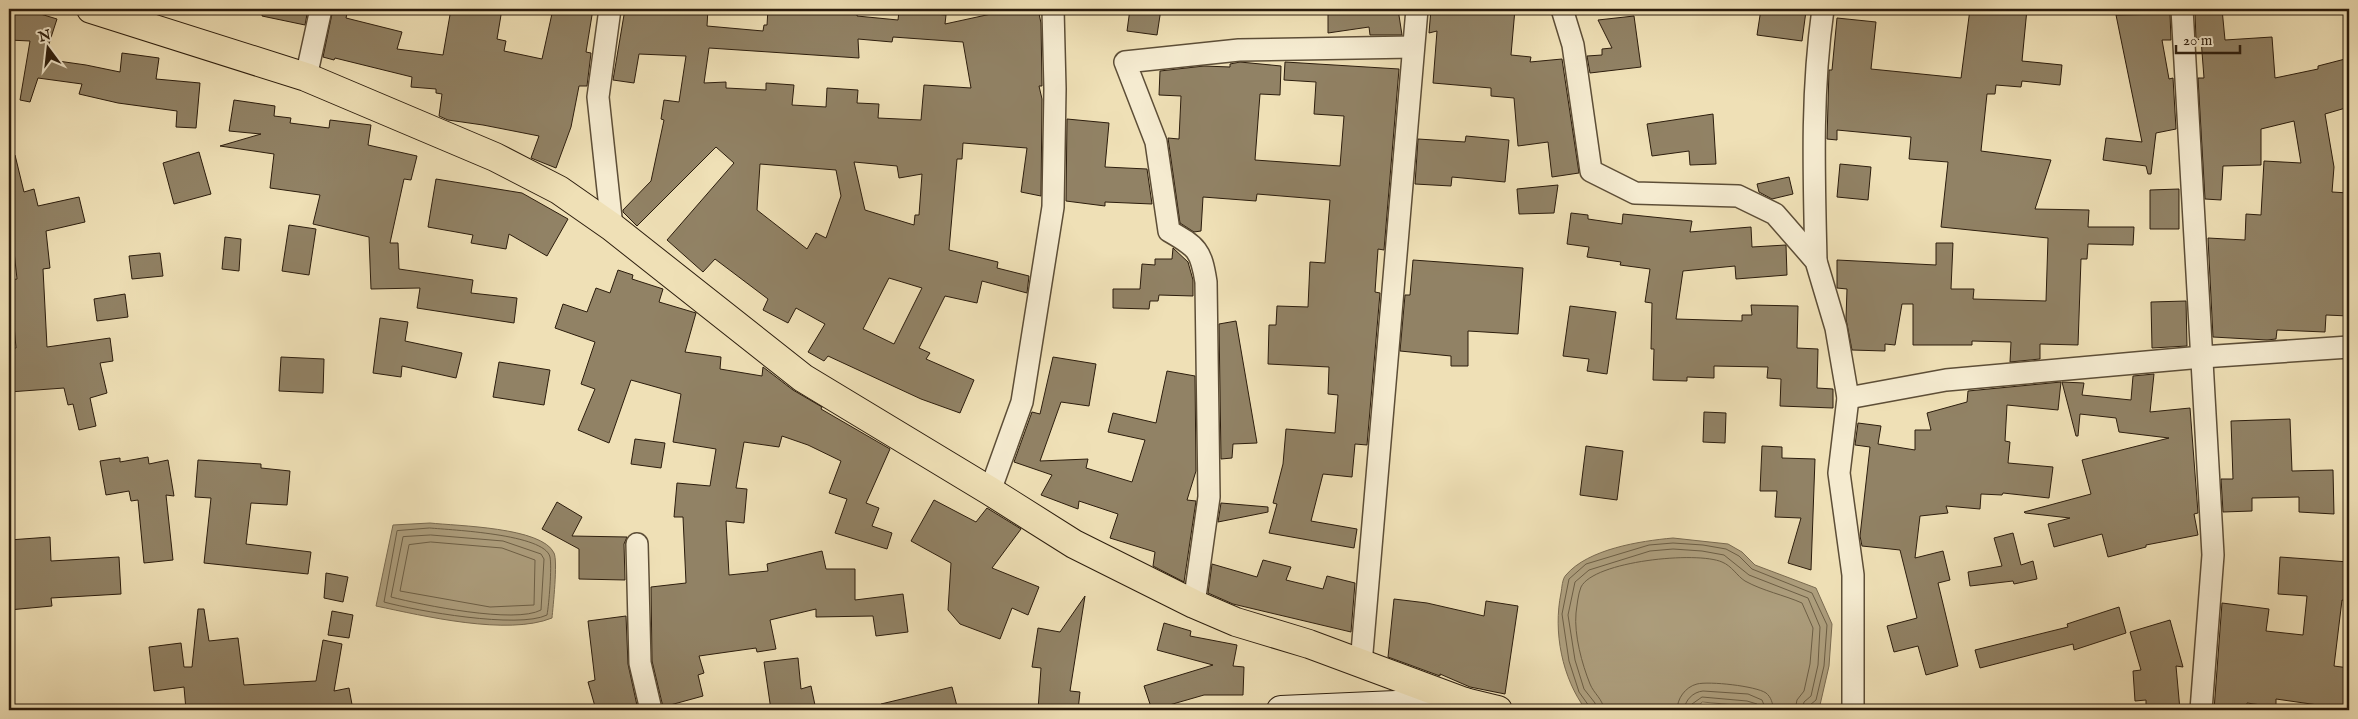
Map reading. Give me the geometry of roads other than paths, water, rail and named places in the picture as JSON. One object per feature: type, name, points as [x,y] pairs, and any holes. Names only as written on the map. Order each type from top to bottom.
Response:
[{"type":"highway","points":[[91,9],[306,77],[495,157],[560,190],[612,227],[803,378],[1074,544],[1194,604],[1236,622],[1308,644],[1465,702],[1498,710]]},
{"type":"street","points":[[306,77],[322,9]]},
{"type":"street","points":[[610,9],[598,96],[612,227]]},
{"type":"street","points":[[990,491],[1022,402],[1053,207],[1056,90],[1053,9]]},
{"type":"street","points":[[1361,664],[1417,9]]},
{"type":"street","points":[[1562,9],[1573,45],[1591,171],[1635,193],[1738,196],[1775,214],[1816,261]]},
{"type":"street","points":[[1823,9],[1816,61],[1813,126],[1816,261],[1836,328],[1848,398],[1839,473],[1852,575],[1853,710]]},
{"type":"street","points":[[2182,9],[2213,555],[2201,710]]},
{"type":"street","points":[[1194,604],[1209,498],[1206,282],[1202,256],[1184,240],[1169,231],[1156,142],[1125,62],[1239,50],[1413,47]]},
{"type":"street","points":[[1848,398],[1946,380],[2202,357],[2349,347]]},
{"type":"street","points":[[637,544],[640,662],[651,710]]},
{"type":"street","points":[[1281,710],[1465,702]]},
{"type":"water","points":[[430,523],[498,529],[533,538],[546,544],[554,553],[556,565],[552,618],[533,623],[489,625],[441,619],[376,606],[393,525]]},
{"type":"water","points":[[1673,538],[1728,544],[1742,552],[1755,565],[1816,588],[1832,624],[1829,666],[1820,705],[1809,710],[1762,710],[1747,706],[1702,702],[1696,710],[1586,710],[1571,684],[1561,654],[1558,623],[1562,584],[1565,577],[1576,566],[1601,553],[1630,544]]}]
